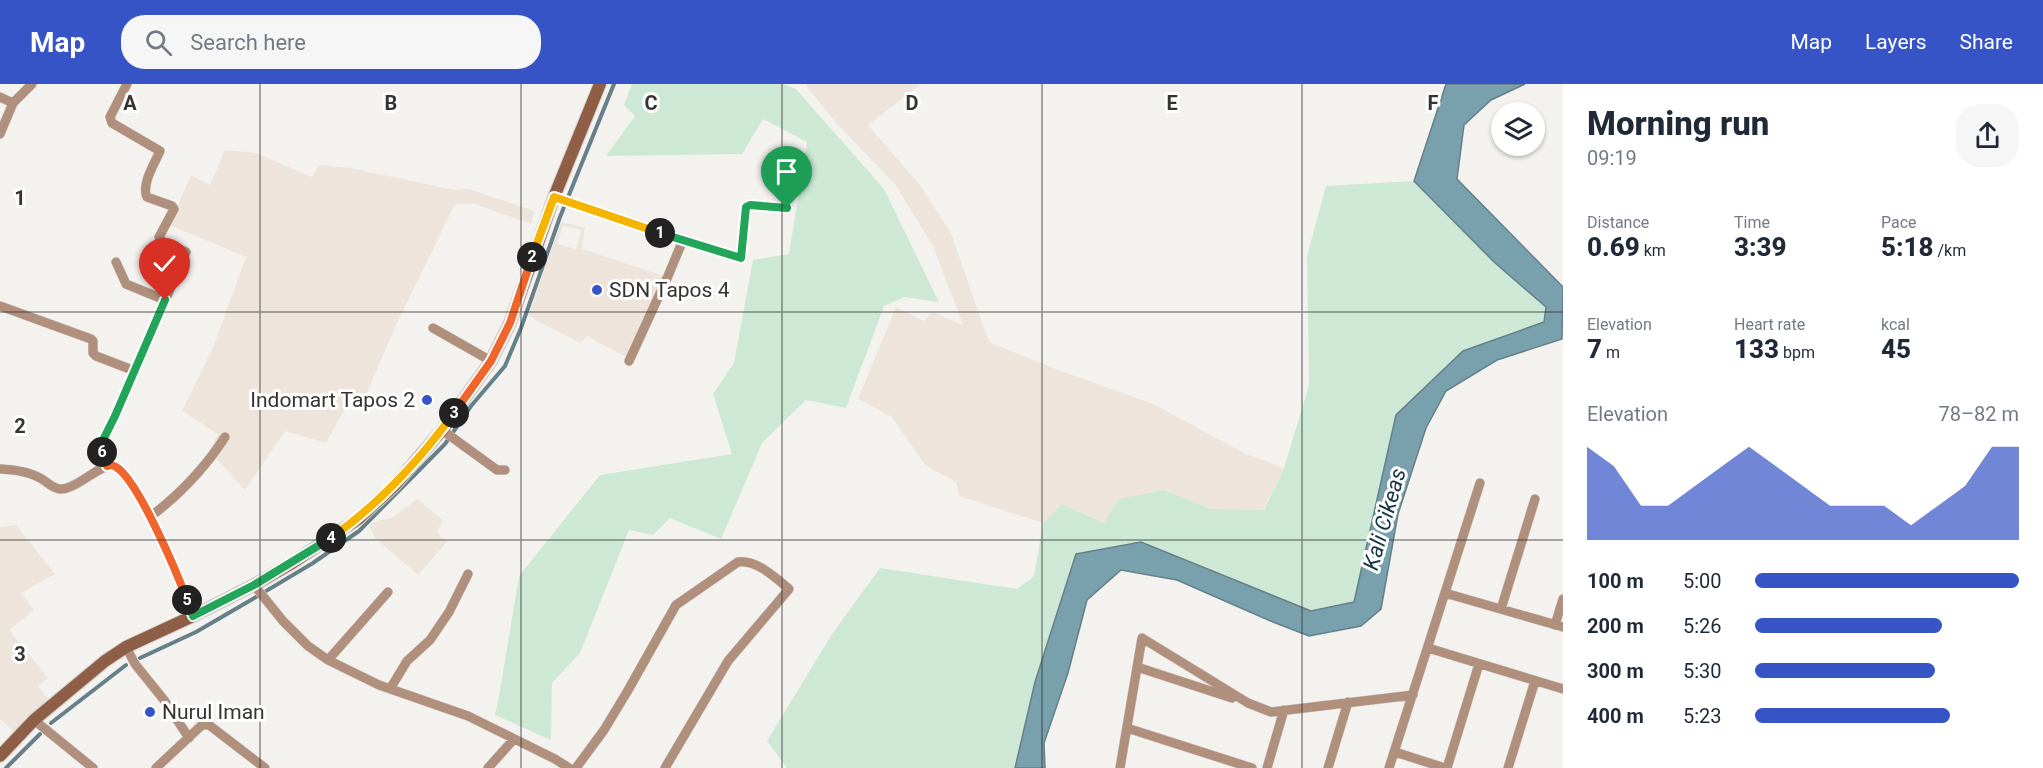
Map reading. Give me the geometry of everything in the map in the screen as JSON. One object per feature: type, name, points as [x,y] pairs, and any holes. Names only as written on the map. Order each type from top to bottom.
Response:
[{"type":"main road","points":[[0,756],[34,720],[96,668],[126,647],[255,586],[323,544],[358,519],[449,434],[510,323],[562,200],[600,84]]},
{"type":"street","points":[[0,134],[13,103],[32,84]]},
{"type":"street","points":[[107,466],[102,456],[104,438],[186,252],[162,241],[159,237],[174,209],[172,206],[147,197],[145,193],[146,184],[160,151],[112,123],[110,117],[127,84]]},
{"type":"street","points":[[0,97],[13,103]]},
{"type":"street","points":[[562,200],[741,258],[746,207],[750,205],[787,208]]},
{"type":"street","points":[[628,361],[683,240]]},
{"type":"street","points":[[116,262],[126,284],[165,300]]},
{"type":"street","points":[[0,306],[91,339],[93,353],[96,356],[135,371]]},
{"type":"street","points":[[433,328],[491,361]]},
{"type":"street","points":[[449,434],[497,470],[505,470]]},
{"type":"street","points":[[150,517],[209,462],[225,437]]},
{"type":"street","points":[[0,469],[21,471],[40,478],[52,487],[63,489],[107,466],[113,465],[118,468],[135,489],[150,517],[177,572],[193,616]]},
{"type":"street","points":[[1389,768],[1480,483]]},
{"type":"street","points":[[1501,609],[1535,499]]},
{"type":"street","points":[[576,768],[604,730],[676,605],[738,562],[745,562],[765,571],[789,589],[729,661],[665,768]]},
{"type":"street","points":[[390,690],[407,662],[430,640],[468,574]]},
{"type":"street","points":[[255,586],[283,621],[308,646],[328,660],[390,690],[468,716],[570,768]]},
{"type":"street","points":[[328,660],[388,592]]},
{"type":"street","points":[[1445,593],[1559,626],[1563,599]]},
{"type":"street","points":[[1120,768],[1142,638],[1248,703]]},
{"type":"street","points":[[126,647],[135,664],[164,700],[189,738]]},
{"type":"street","points":[[1428,648],[1563,689]]},
{"type":"street","points":[[1395,752],[1446,768],[1479,664]]},
{"type":"street","points":[[1137,667],[1271,712],[1413,695]]},
{"type":"street","points":[[1508,768],[1535,681]]},
{"type":"street","points":[[1328,768],[1348,702]]},
{"type":"street","points":[[1267,768],[1284,710]]},
{"type":"street","points":[[34,720],[93,768]]},
{"type":"street","points":[[156,768],[202,724],[209,725],[265,768]]},
{"type":"street","points":[[1127,728],[1252,768]]},
{"type":"street","points":[[489,768],[514,739]]},
{"type":"shaded area","points":[[805,84],[921,84],[868,125],[919,184],[951,233],[989,342],[1153,404],[1246,454],[1284,468],[1263,510],[1211,509],[1164,490],[1104,523],[1062,504],[1043,523],[959,496],[956,482],[925,465],[892,417],[858,399],[896,307],[924,321],[932,312],[963,325],[933,246],[895,184],[837,124]]},
{"type":"shaded area","points":[[225,150],[256,153],[312,177],[319,165],[350,168],[455,190],[466,188],[535,211],[531,224],[475,204],[455,204],[396,325],[362,404],[346,407],[326,443],[285,431],[245,490],[209,451],[218,434],[182,411],[214,345],[246,257],[169,225],[191,175],[210,185]]},
{"type":"shaded area","name":"SDN Tapos 4","points":[[561,222],[585,227],[582,249],[663,276],[626,357],[587,336],[580,343],[528,316]],"holes":[[[563,226],[581,230],[576,249],[557,244]]]},
{"type":"shaded area","points":[[417,499],[443,520],[437,532],[447,542],[418,575],[375,538],[369,525],[391,518]]},
{"type":"shaded area","points":[[16,525],[55,574],[21,593],[34,610],[9,630],[48,678],[38,686],[48,699],[14,732],[0,719],[0,527]]},
{"type":"green space","points":[[632,84],[783,84],[796,89],[884,189],[939,302],[904,297],[884,306],[846,408],[806,400],[762,443],[721,539],[670,518],[653,535],[629,530],[580,653],[552,683],[551,740],[495,715],[519,576],[600,475],[732,454],[713,394],[734,363],[753,260],[789,254],[807,142],[763,119],[742,154],[606,156],[635,116],[624,105]]},
{"type":"green space","points":[[1414,181],[1494,262],[1546,307],[1544,322],[1463,351],[1396,415],[1354,602],[1311,611],[1141,542],[1076,553],[1035,682],[1015,768],[787,768],[767,741],[832,634],[880,568],[1017,589],[1034,576],[1043,523],[1062,504],[1104,523],[1119,499],[1164,490],[1211,509],[1264,510],[1284,468],[1309,385],[1307,256],[1326,186]]},
{"type":"water","name":"Kali Cikeas","points":[[1446,84],[1525,84],[1491,100],[1464,125],[1457,179],[1563,287],[1562,339],[1497,360],[1446,391],[1426,428],[1398,514],[1381,609],[1361,626],[1309,636],[1177,580],[1121,570],[1087,600],[1068,673],[1044,743],[1045,768],[1015,768],[1035,682],[1076,554],[1141,542],[1311,611],[1354,602],[1396,415],[1463,351],[1544,322],[1546,307],[1494,262],[1414,181]]},
{"type":"waterway","points":[[140,658],[196,632],[313,563],[359,531],[445,444],[471,406],[505,366],[521,328],[560,217],[614,84]]},
{"type":"waterway","points":[[51,723],[126,665]]},
{"type":"waterway","points":[[6,768],[40,734]]},
{"type":"place","name":"SDN Tapos 4","points":[[597,290]]},
{"type":"place","name":"Indomart Tapos 2","points":[[427,400]]},
{"type":"place","name":"Nurul Iman","points":[[150,712]]},
{"type":"route","points":[[165,300],[101,446],[102,456],[107,466],[113,465],[118,468],[135,489],[177,572],[193,616],[254,585],[323,544],[358,519],[394,486],[442,430],[490,363],[510,323],[554,197],[741,258],[746,207],[750,205],[787,208]]}]
